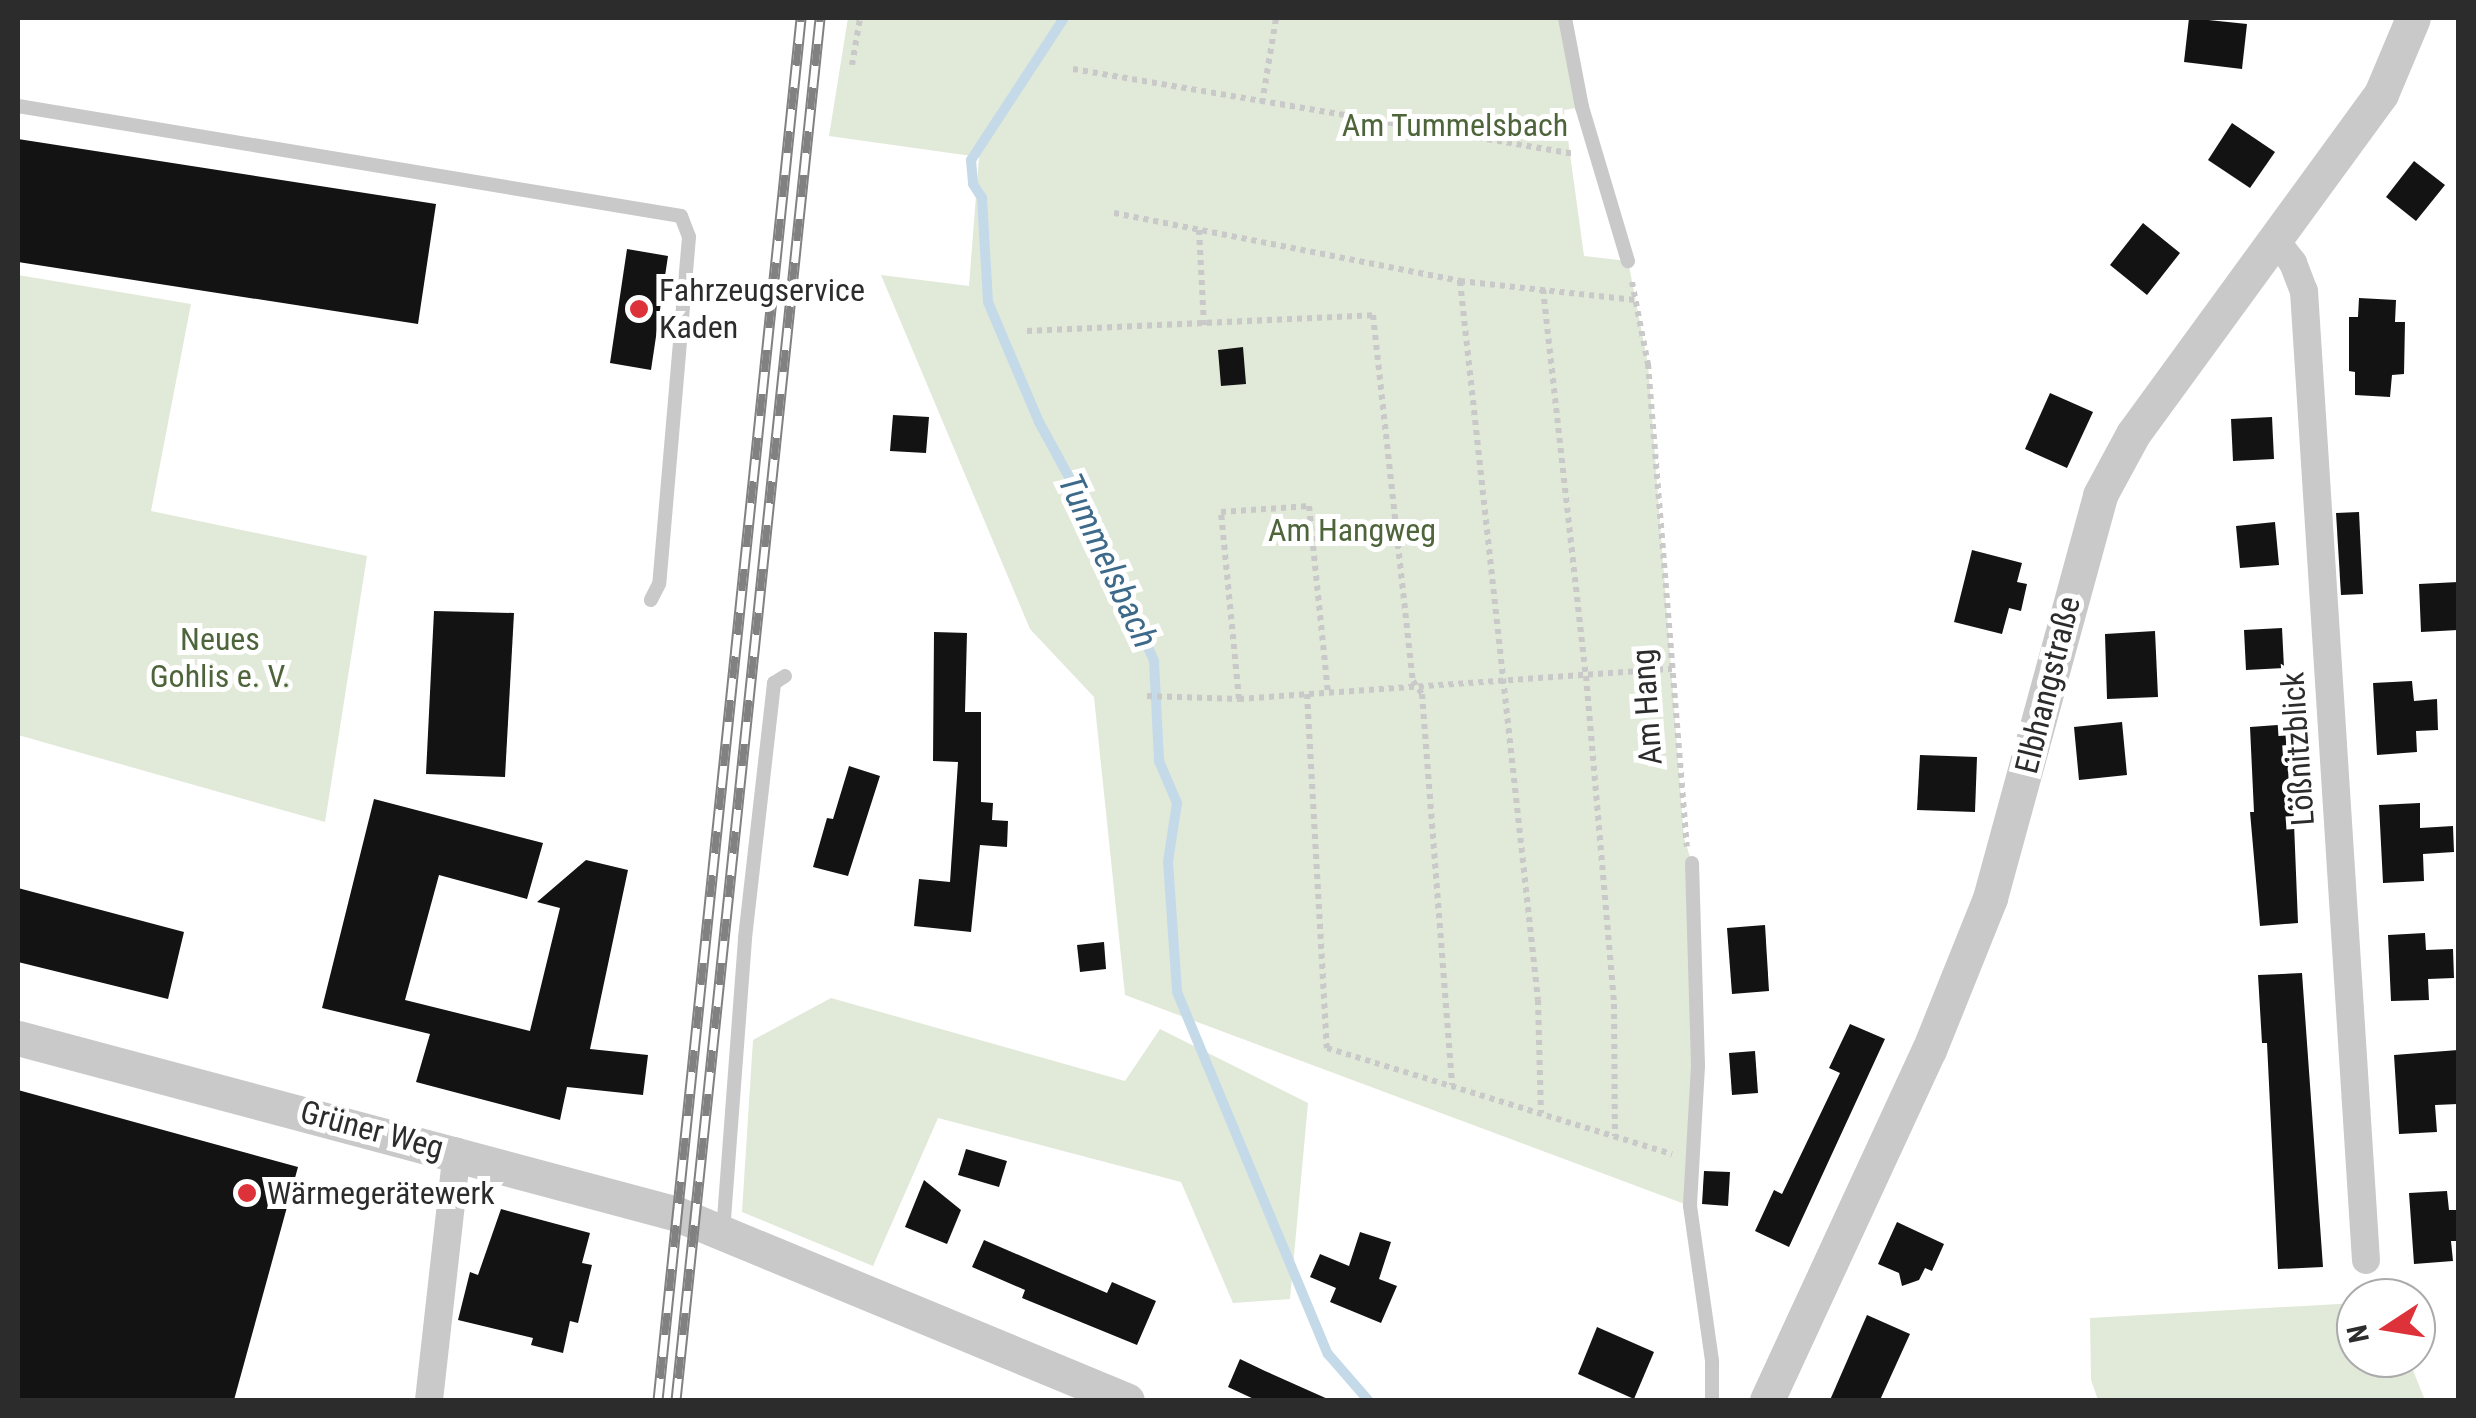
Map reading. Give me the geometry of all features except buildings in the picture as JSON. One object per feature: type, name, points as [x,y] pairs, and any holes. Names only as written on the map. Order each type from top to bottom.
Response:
[{"type":"street","name":"Elbhangstraße","points":[[1767,1400],[1928,1050],[1990,898],[2100,495],[2133,434],[2381,94],[2413,18]]},
{"type":"street","name":"Lößnitzblick","points":[[2276,242],[2293,263],[2304,291],[2366,1260]]},
{"type":"street","name":"Grüner Weg","points":[[18,1038],[678,1214],[1127,1400]]},
{"type":"street","points":[[430,1400],[457,1152]]},
{"type":"lane","points":[[1565,18],[1596,152],[1628,261]]},
{"type":"lane","points":[[18,106],[681,216],[690,237],[659,584],[652,600]]},
{"type":"lane","points":[[722,1233],[744,938],[774,683],[785,676]]},
{"type":"lane","points":[[1692,862],[1698,1066],[1690,1206],[1712,1361],[1712,1400]]},
{"type":"path","points":[[852,65],[860,18]]},
{"type":"path","points":[[1262,103],[1276,18]]},
{"type":"path","points":[[1073,69],[1570,154],[1596,152]]},
{"type":"path","points":[[1114,213],[1460,281],[1635,300]]},
{"type":"path","points":[[1199,230],[1204,326]]},
{"type":"path","name":"Am Hang","points":[[1628,261],[1648,364],[1684,838],[1692,862]]},
{"type":"path","points":[[1460,281],[1500,682],[1538,1000],[1541,1113]]},
{"type":"path","points":[[1543,289],[1586,676],[1614,1004],[1615,1136]]},
{"type":"path","points":[[1026,331],[1204,326],[1374,315],[1417,688],[1422,694],[1452,1086]]},
{"type":"path","points":[[1239,699],[1221,512],[1309,506],[1328,693]]},
{"type":"path","points":[[1147,696],[1239,699],[1672,669]]},
{"type":"path","points":[[1307,694],[1327,1048],[1692,1160]]},
{"type":"green space","name":"Am Hangweg","points":[[848,18],[1565,18],[1582,107],[1564,110],[1584,256],[1628,261],[1648,364],[1684,838],[1692,863],[1698,1066],[1690,1206],[1125,995],[1094,697],[1030,629],[881,275],[969,286],[979,157],[829,136]]},
{"type":"green space","name":"Neues Gohlis e. V.","points":[[18,275],[191,304],[151,511],[367,556],[325,822],[18,735]]},
{"type":"green space","points":[[831,998],[1125,1081],[1160,1029],[1308,1103],[1290,1299],[1233,1303],[1181,1182],[938,1118],[873,1266],[742,1212],[753,1040]]},
{"type":"green space","points":[[2336,1304],[2336,1378],[2416,1378],[2425,1400],[2098,1400],[2091,1380],[2090,1318]]},
{"type":"waterway","name":"Tummelsbach","points":[[1064,18],[971,160],[973,184],[982,198],[988,302],[1039,422],[1081,499],[1154,661],[1159,761],[1177,803],[1168,862],[1177,992],[1328,1354],[1368,1400]]},
{"type":"railway","points":[[658,1400],[801,18]]},
{"type":"railway","points":[[676,1400],[820,18]]},
{"type":"place","name":"Fahrzeugservice Kaden","points":[[639,309]]},
{"type":"place","name":"Wärmegerätewerk","points":[[247,1193]]},
{"type":"park label","name":"Am Tummelsbach","points":[[1455,125]]}]
